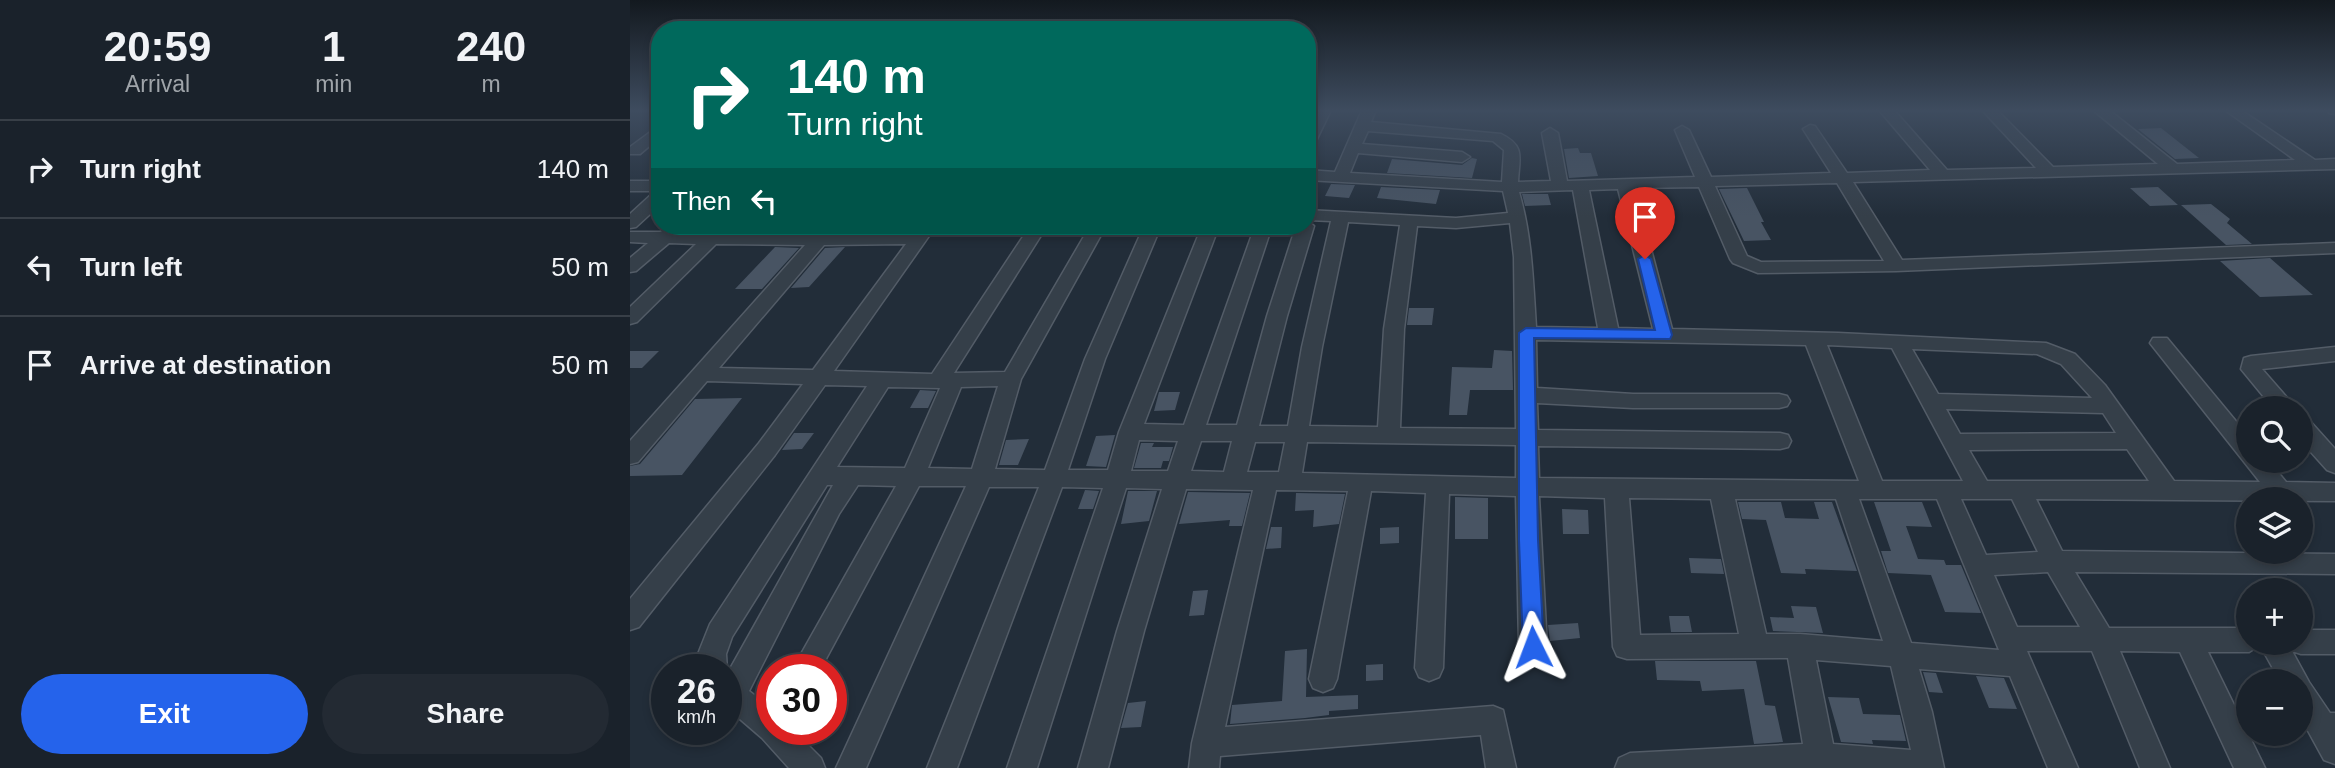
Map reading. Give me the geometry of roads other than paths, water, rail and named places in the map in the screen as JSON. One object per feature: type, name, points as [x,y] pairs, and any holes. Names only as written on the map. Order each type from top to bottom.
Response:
[{"type":"street","points":[[1509,146],[1512,150],[1510,187],[1518,217],[1526,333],[1527,486],[1533,647]]},
{"type":"street","points":[[1552,146],[1560,185]]},
{"type":"street","points":[[1689,146],[1740,259],[1747,264],[1767,268],[1896,266],[2335,248]]},
{"type":"street","points":[[1822,146],[1896,266]]},
{"type":"street","points":[[1917,146],[1942,175]]},
{"type":"street","points":[[2024,146],[2048,171]]},
{"type":"street","points":[[2145,146],[2173,168]]},
{"type":"street","points":[[2285,146],[2312,164]]},
{"type":"street","points":[[1340,178],[1353,148],[1462,157]]},
{"type":"street","points":[[632,152],[651,151]]},
{"type":"street","points":[[1316,176],[1510,187],[2335,164]]},
{"type":"street","points":[[1625,183],[1664,335]]},
{"type":"street","points":[[1580,184],[1609,333]]},
{"type":"street","points":[[630,186],[651,186]]},
{"type":"street","points":[[630,223],[651,204]]},
{"type":"street","points":[[1316,216],[1472,223],[1518,217]]},
{"type":"street","points":[[1341,217],[1296,434],[1277,482],[1206,755],[1493,720],[1501,768]]},
{"type":"street","points":[[1390,437],[1388,387],[1391,342],[1409,222]]},
{"type":"street","points":[[630,237],[651,234]]},
{"type":"street","points":[[630,267],[668,235]]},
{"type":"street","points":[[630,318],[714,235]]},
{"type":"street","points":[[736,235],[768,240],[879,235]]},
{"type":"street","points":[[768,240],[773,235]]},
{"type":"street","points":[[634,605],[767,449],[921,235]]},
{"type":"street","points":[[815,654],[913,476],[946,380],[1033,235]]},
{"type":"street","points":[[851,768],[981,478],[1011,379],[1093,235]]},
{"type":"street","points":[[942,768],[1054,478],[1095,359],[1149,235]]},
{"type":"street","points":[[1022,768],[1117,481],[1130,432],[1207,235]]},
{"type":"street","points":[[1093,768],[1118,671],[1192,432],[1260,235]]},
{"type":"street","points":[[1233,481],[1277,316],[1302,235]]},
{"type":"street","points":[[630,456],[820,239]]},
{"type":"street","points":[[1526,333],[1814,338],[1997,345],[2056,352],[2068,359],[2098,390],[2167,489]]},
{"type":"street","points":[[1814,338],[1874,489]]},
{"type":"street","points":[[1899,343],[1979,488]]},
{"type":"street","points":[[2160,343],[2236,437]]},
{"type":"street","points":[[2275,396],[2250,369],[2250,363],[2335,354]]},
{"type":"street","points":[[701,373],[882,379],[1011,379]]},
{"type":"street","points":[[712,654],[720,632],[882,379]]},
{"type":"street","points":[[1527,395],[1633,401],[1779,401]]},
{"type":"street","points":[[1932,401],[2110,406]]},
{"type":"street","points":[[1130,432],[1780,441]]},
{"type":"street","points":[[2313,439],[2335,464]]},
{"type":"street","points":[[1953,442],[2134,441]]},
{"type":"street","points":[[2265,473],[2277,487]]},
{"type":"street","points":[[820,476],[1361,482],[1438,486],[1616,488],[2236,490]]},
{"type":"street","points":[[742,668],[830,509],[851,477]]},
{"type":"street","points":[[1322,679],[1361,482]]},
{"type":"street","points":[[1429,668],[1438,486]]},
{"type":"street","points":[[1616,488],[1627,647],[1800,646],[2019,664]]},
{"type":"street","points":[[2019,488],[2055,561],[2100,638],[2155,768]]},
{"type":"street","points":[[1721,489],[1755,645]]},
{"type":"street","points":[[1630,768],[1821,763],[1929,767],[1918,712],[1901,655],[1844,489]]},
{"type":"street","points":[[1945,489],[2063,768]]},
{"type":"street","points":[[2313,492],[2335,492]]},
{"type":"street","points":[[1977,566],[2055,561],[2335,564]]},
{"type":"street","points":[[2008,639],[2236,640]]},
{"type":"street","points":[[2188,639],[2250,768]]},
{"type":"street","points":[[2313,642],[2335,642]]},
{"type":"street","points":[[1800,646],[1821,763]]},
{"type":"street","points":[[742,703],[756,715]]},
{"type":"street","points":[[2313,709],[2331,734]]},
{"type":"street","points":[[788,745],[810,768]]}]
